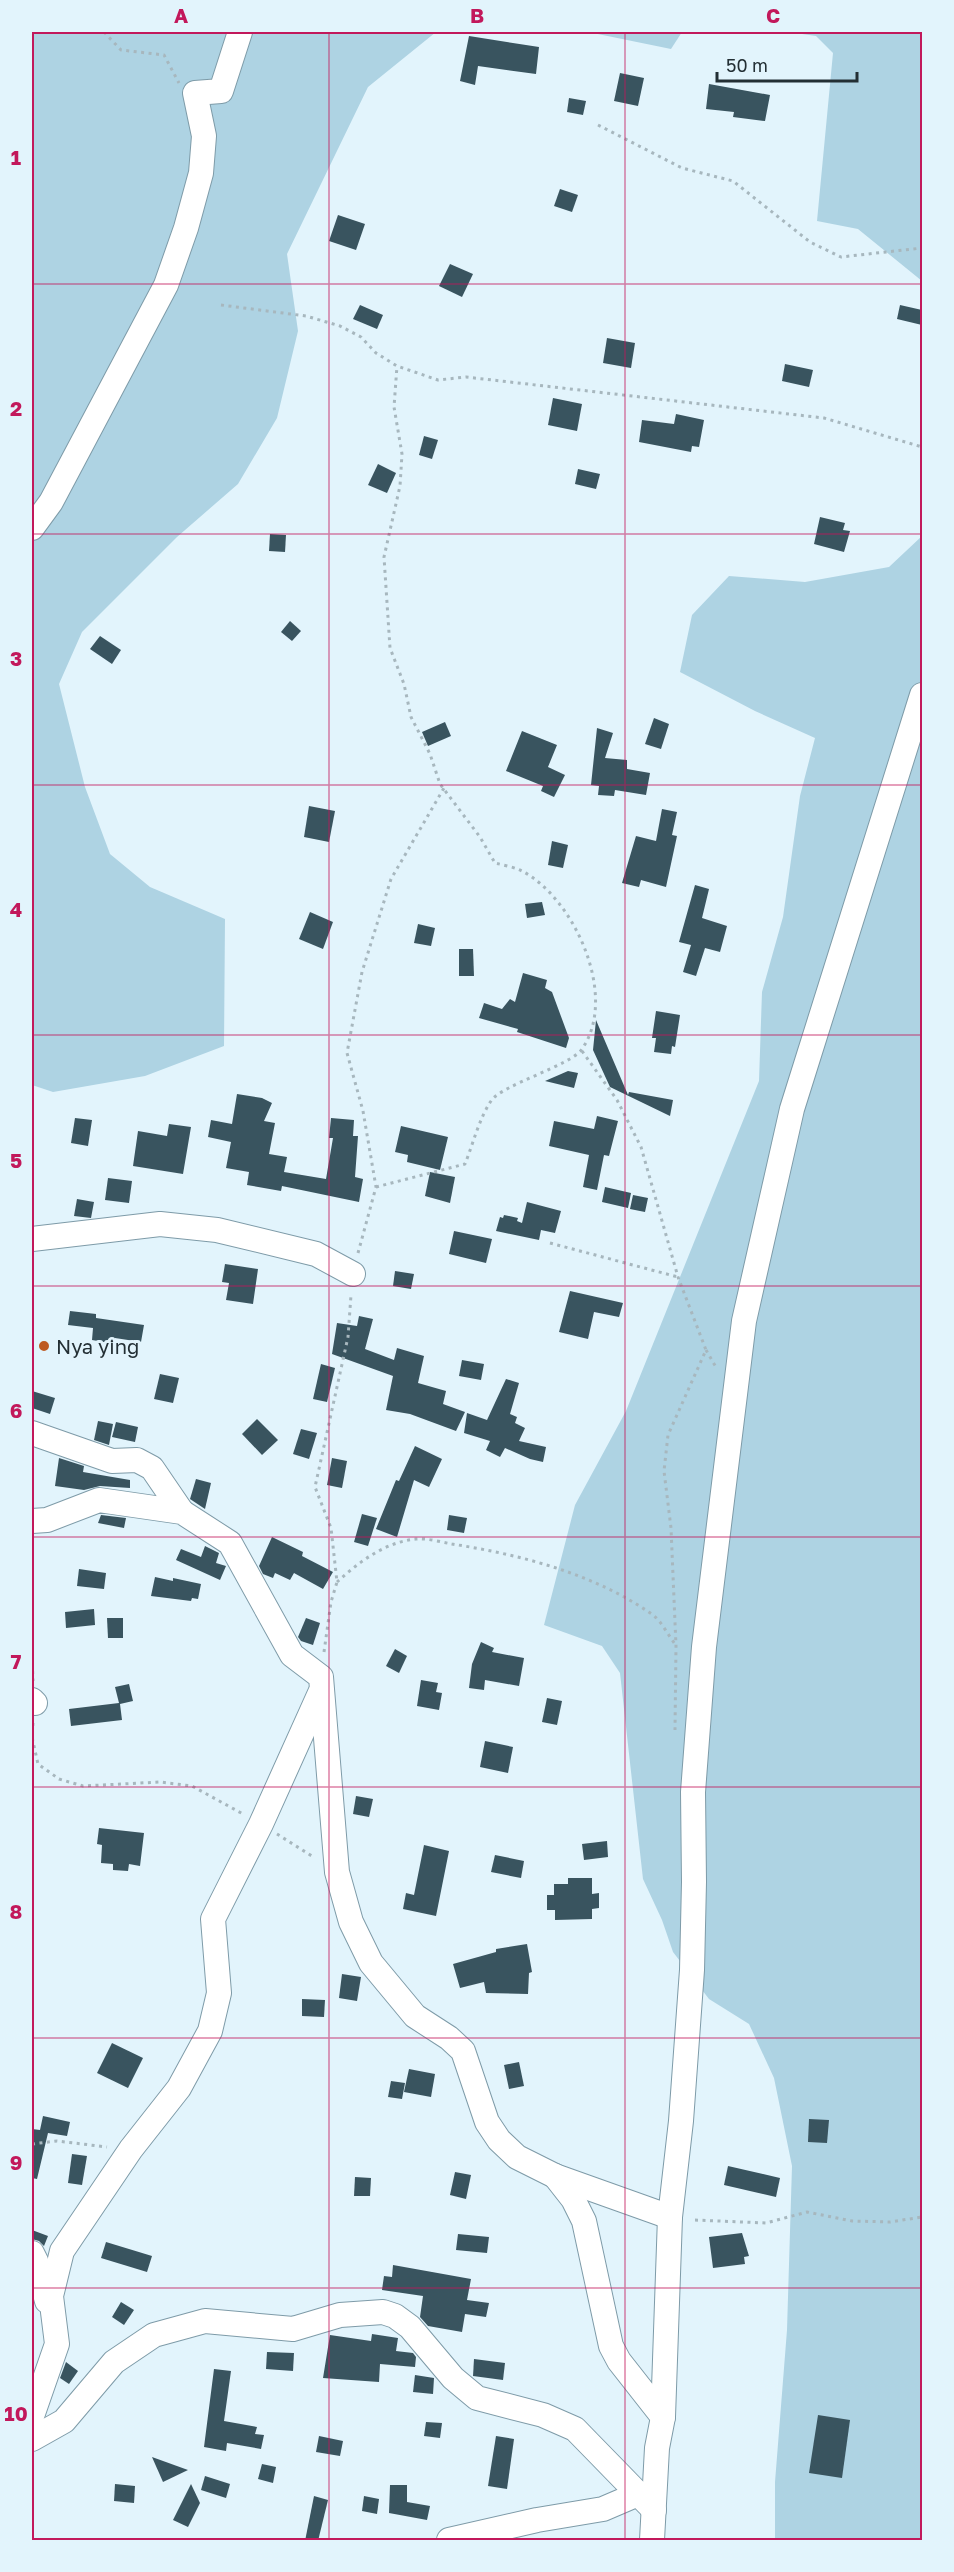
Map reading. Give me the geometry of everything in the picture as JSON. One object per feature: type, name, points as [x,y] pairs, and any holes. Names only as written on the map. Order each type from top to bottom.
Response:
[{"type":"street","points":[[32,528],[51,502],[166,285],[186,228],[201,173],[204,136],[195,93],[221,91],[240,32]]},
{"type":"street","points":[[652,2541],[646,2502],[663,2417],[670,2217],[689,2028],[694,1882],[693,1792],[704,1647],[744,1322],[792,1109],[922,695]]},
{"type":"street","points":[[32,1239],[160,1224],[172,1225],[217,1230],[316,1254],[353,1274]]},
{"type":"street","points":[[32,1433],[112,1461],[137,1460],[152,1468],[182,1512],[230,1543],[292,1655],[321,1684],[337,1872],[351,1922],[371,1963],[415,2016],[463,2051],[488,2122],[499,2140],[517,2157],[555,2176],[670,2217]]},
{"type":"street","points":[[32,1521],[47,1520],[99,1500],[182,1512]]},
{"type":"street","points":[[51,2311],[53,2281],[62,2251],[131,2149],[179,2088],[210,2031],[219,1993],[213,1919],[261,1824],[321,1684]]},
{"type":"street","points":[[555,2176],[573,2199],[584,2221],[611,2346],[619,2361],[663,2417]]},
{"type":"street","points":[[32,2253],[57,2331],[57,2344],[32,2416]]},
{"type":"street","points":[[32,2439],[64,2421],[114,2362],[154,2335],[205,2321],[293,2329],[340,2315],[383,2312],[395,2316],[410,2327],[453,2378],[477,2398],[543,2415],[575,2429],[646,2502]]},
{"type":"street","points":[[449,2541],[537,2520],[646,2502]]},
{"type":"path","points":[[104,32],[121,50],[164,55],[180,85],[195,93]]},
{"type":"path","points":[[598,124],[682,168],[733,180],[810,242],[841,257],[922,248]]},
{"type":"path","points":[[220,305],[296,313],[340,326],[361,337],[376,353],[397,366],[438,380],[466,377],[824,417],[922,447]]},
{"type":"path","points":[[376,1187],[465,1164],[492,1099],[582,1051],[595,1018],[596,994],[596,982],[582,942],[554,898],[522,871],[495,863],[480,837],[444,788],[411,717],[404,684],[390,648],[384,557],[400,486],[402,453],[394,407],[397,366]]},
{"type":"path","points":[[321,1684],[331,1602],[337,1582],[331,1528],[315,1487],[348,1336],[353,1274],[376,1187],[363,1111],[347,1053],[362,972],[392,879],[444,788]]},
{"type":"path","points":[[337,1582],[361,1560],[384,1548],[417,1539],[471,1547],[542,1564],[603,1585],[656,1617],[676,1646],[670,1528],[664,1472],[668,1435],[706,1350],[678,1277],[641,1147],[617,1100],[582,1051]]},
{"type":"path","points":[[550,1243],[678,1277]]},
{"type":"path","points":[[32,1656],[32,1737],[38,1764],[59,1779],[83,1786],[160,1782],[192,1786],[261,1824],[337,1872]]},
{"type":"path","points":[[32,2144],[57,2141],[131,2149]]},
{"type":"path","points":[[695,2220],[766,2223],[807,2212],[852,2221],[890,2222],[922,2217]]},
{"type":"shaded area","points":[[32,32],[436,32],[368,87],[287,254],[298,331],[277,418],[238,484],[177,537],[82,632],[59,684],[85,787],[110,854],[150,887],[225,919],[224,1046],[145,1076],[53,1092],[32,1085]]},
{"type":"shaded area","points":[[588,32],[682,32],[671,49]]},
{"type":"shaded area","points":[[788,32],[922,32],[922,281],[858,229],[817,221],[833,53],[816,36]]},
{"type":"shaded area","points":[[922,536],[922,2540],[775,2540],[775,2482],[787,2330],[792,2166],[774,2078],[749,2024],[709,1999],[673,1952],[662,1920],[643,1879],[620,1673],[602,1646],[544,1625],[575,1505],[626,1411],[759,1081],[762,992],[783,917],[800,796],[815,738],[755,711],[680,672],[692,615],[729,576],[805,582],[889,567]]},
{"type":"building","points":[[469,36],[539,47],[536,74],[478,66],[475,85],[460,81]]},
{"type":"building","points":[[620,73],[644,78],[638,106],[614,101]]},
{"type":"building","points":[[709,84],[770,95],[765,121],[733,117],[734,112],[706,109]]},
{"type":"building","points":[[569,98],[586,101],[583,115],[567,112]]},
{"type":"building","points":[[560,189],[578,195],[572,212],[554,206]]},
{"type":"building","points":[[338,215],[365,224],[356,250],[329,241]]},
{"type":"building","points":[[450,264],[473,274],[462,297],[439,286]]},
{"type":"building","points":[[360,305],[383,315],[377,329],[353,319]]},
{"type":"building","points":[[900,305],[922,310],[922,325],[897,319]]},
{"type":"building","points":[[607,338],[635,343],[631,368],[603,363]]},
{"type":"building","points":[[785,364],[813,370],[809,387],[782,381]]},
{"type":"building","points":[[553,398],[582,404],[577,431],[548,425]]},
{"type":"building","points":[[676,414],[704,420],[699,447],[692,446],[691,452],[639,442],[642,420],[674,424]]},
{"type":"building","points":[[424,436],[438,440],[432,459],[419,455]]},
{"type":"building","points":[[378,464],[396,473],[387,493],[368,485]]},
{"type":"building","points":[[578,469],[600,474],[596,489],[575,484]]},
{"type":"building","points":[[820,517],[845,523],[843,530],[850,531],[844,552],[814,544]]},
{"type":"building","points":[[270,534],[286,535],[285,552],[269,551]]},
{"type":"building","points":[[290,621],[301,631],[292,641],[281,632]]},
{"type":"building","points":[[100,636],[121,650],[112,664],[90,649]]},
{"type":"building","points":[[654,718],[669,724],[661,749],[645,744]]},
{"type":"building","points":[[445,722],[451,736],[428,746],[422,732]]},
{"type":"building","points":[[597,728],[613,733],[605,758],[627,760],[627,769],[650,773],[646,795],[615,790],[614,796],[598,795],[599,786],[591,785]]},
{"type":"building","points":[[522,731],[557,745],[548,767],[565,775],[554,797],[541,791],[543,786],[506,771]]},
{"type":"building","points":[[309,806],[335,811],[329,842],[304,837]]},
{"type":"building","points":[[662,809],[677,812],[672,835],[677,836],[666,887],[641,880],[639,887],[622,883],[636,836],[656,841]]},
{"type":"building","points":[[552,841],[568,845],[563,868],[548,865]]},
{"type":"building","points":[[695,885],[709,889],[702,918],[727,926],[720,952],[705,948],[696,976],[683,972],[691,945],[679,942]]},
{"type":"building","points":[[542,902],[545,915],[527,918],[525,904]]},
{"type":"building","points":[[310,912],[333,922],[323,949],[299,939]]},
{"type":"building","points":[[418,924],[435,928],[431,946],[414,943]]},
{"type":"building","points":[[459,949],[473,949],[474,976],[459,976]]},
{"type":"building","points":[[523,973],[547,980],[545,988],[552,992],[569,1038],[566,1048],[517,1032],[518,1029],[479,1018],[484,1003],[502,1009],[510,999],[515,1002]]},
{"type":"building","points":[[656,1011],[680,1015],[675,1047],[672,1046],[671,1054],[654,1052],[656,1038],[652,1038]]},
{"type":"building","points":[[596,1020],[628,1095],[629,1092],[673,1100],[670,1116],[610,1087],[593,1050]]},
{"type":"building","points":[[568,1071],[578,1073],[574,1088],[545,1081]]},
{"type":"building","points":[[237,1094],[262,1098],[272,1103],[264,1121],[275,1123],[269,1154],[287,1157],[284,1172],[326,1179],[333,1138],[329,1138],[331,1118],[354,1120],[353,1136],[358,1136],[355,1177],[363,1179],[359,1202],[282,1186],[281,1191],[247,1185],[249,1172],[226,1168],[231,1142],[208,1137],[211,1120],[232,1124]]},
{"type":"building","points":[[597,1116],[618,1121],[609,1156],[604,1155],[597,1190],[583,1187],[589,1155],[549,1146],[554,1121],[594,1129]]},
{"type":"building","points":[[75,1118],[92,1120],[88,1146],[71,1143]]},
{"type":"building","points":[[169,1124],[191,1127],[183,1174],[133,1166],[138,1131],[167,1136]]},
{"type":"building","points":[[401,1126],[448,1137],[440,1170],[407,1162],[408,1155],[395,1152]]},
{"type":"building","points":[[430,1172],[455,1177],[450,1203],[425,1196]]},
{"type":"building","points":[[108,1178],[132,1181],[129,1203],[105,1200]]},
{"type":"building","points":[[605,1187],[631,1193],[628,1208],[602,1202]]},
{"type":"building","points":[[633,1195],[648,1198],[645,1212],[630,1209]]},
{"type":"building","points":[[77,1199],[94,1202],[91,1218],[74,1216]]},
{"type":"building","points":[[527,1202],[561,1211],[555,1233],[541,1230],[539,1240],[496,1231],[500,1217],[503,1218],[504,1215],[518,1218],[517,1221],[522,1223]]},
{"type":"building","points":[[454,1231],[492,1239],[486,1263],[449,1254]]},
{"type":"building","points":[[225,1264],[258,1269],[253,1304],[226,1300],[229,1283],[222,1282]]},
{"type":"building","points":[[395,1271],[414,1274],[411,1289],[393,1286]]},
{"type":"building","points":[[570,1291],[623,1303],[619,1317],[594,1312],[588,1339],[559,1332]]},
{"type":"building","points":[[70,1311],[96,1314],[96,1318],[144,1325],[141,1342],[115,1338],[115,1344],[92,1340],[93,1328],[68,1325]]},
{"type":"building","points":[[359,1316],[373,1319],[365,1349],[394,1360],[397,1348],[424,1356],[418,1383],[446,1391],[443,1404],[465,1412],[456,1431],[410,1414],[386,1410],[393,1376],[332,1354],[337,1323],[357,1326]]},
{"type":"building","points":[[462,1360],[484,1364],[481,1380],[459,1376]]},
{"type":"building","points":[[321,1364],[335,1368],[327,1402],[313,1399]]},
{"type":"building","points":[[160,1374],[179,1378],[173,1403],[154,1399]]},
{"type":"building","points":[[506,1379],[519,1383],[510,1414],[517,1417],[515,1423],[525,1428],[519,1441],[546,1447],[543,1462],[505,1448],[500,1457],[486,1450],[490,1441],[464,1433],[467,1413],[487,1420]]},
{"type":"building","points":[[32,1391],[55,1398],[50,1414],[32,1408]]},
{"type":"building","points":[[257,1419],[278,1440],[262,1455],[242,1434]]},
{"type":"building","points":[[98,1421],[113,1424],[109,1445],[94,1440]]},
{"type":"building","points":[[116,1422],[138,1427],[135,1442],[112,1437]]},
{"type":"building","points":[[301,1429],[317,1433],[309,1459],[293,1454]]},
{"type":"building","points":[[415,1446],[442,1459],[429,1487],[414,1480],[397,1537],[376,1529],[396,1480],[399,1481]]},
{"type":"building","points":[[59,1458],[84,1466],[83,1472],[130,1480],[130,1488],[100,1486],[84,1490],[55,1486]]},
{"type":"building","points":[[332,1458],[347,1461],[342,1488],[327,1485]]},
{"type":"building","points":[[196,1479],[211,1483],[205,1509],[190,1499]]},
{"type":"building","points":[[362,1514],[377,1518],[368,1546],[354,1542]]},
{"type":"building","points":[[101,1515],[126,1518],[124,1528],[98,1523]]},
{"type":"building","points":[[449,1515],[467,1518],[464,1533],[447,1530]]},
{"type":"building","points":[[272,1537],[303,1552],[302,1556],[333,1572],[323,1589],[294,1573],[290,1580],[275,1573],[273,1578],[263,1574],[259,1566]]},
{"type":"building","points":[[205,1546],[219,1553],[216,1563],[226,1566],[220,1580],[176,1560],[181,1549],[201,1557]]},
{"type":"building","points":[[79,1569],[106,1573],[104,1589],[77,1586]]},
{"type":"building","points":[[155,1577],[201,1584],[198,1599],[192,1598],[191,1601],[151,1596]]},
{"type":"building","points":[[94,1609],[95,1625],[66,1628],[65,1612]]},
{"type":"building","points":[[107,1618],[123,1618],[123,1638],[108,1638]]},
{"type":"building","points":[[306,1618],[320,1623],[313,1645],[301,1641],[298,1637]]},
{"type":"building","points":[[481,1642],[494,1648],[492,1652],[524,1658],[519,1686],[485,1680],[484,1690],[469,1688],[472,1664]]},
{"type":"building","points":[[395,1649],[407,1656],[399,1673],[386,1666]]},
{"type":"building","points":[[421,1680],[438,1683],[436,1692],[442,1693],[439,1710],[417,1706]]},
{"type":"building","points":[[129,1684],[133,1701],[120,1704],[122,1720],[71,1726],[69,1709],[119,1703],[115,1687]]},
{"type":"building","points":[[547,1698],[562,1701],[557,1725],[542,1722]]},
{"type":"building","points":[[485,1741],[513,1747],[508,1773],[480,1767]]},
{"type":"building","points":[[356,1796],[373,1799],[369,1817],[353,1814]]},
{"type":"building","points":[[99,1828],[144,1833],[140,1866],[129,1864],[128,1871],[113,1870],[113,1864],[101,1863],[102,1845],[97,1844]]},
{"type":"building","points":[[607,1841],[608,1857],[584,1860],[582,1844]]},
{"type":"building","points":[[424,1845],[449,1851],[436,1916],[403,1909],[406,1893],[414,1895]]},
{"type":"building","points":[[495,1855],[524,1861],[521,1878],[491,1872]]},
{"type":"building","points":[[568,1878],[592,1878],[592,1894],[599,1893],[599,1908],[592,1909],[592,1919],[555,1920],[555,1910],[547,1910],[547,1895],[554,1895],[554,1884],[568,1884]]},
{"type":"building","points":[[527,1944],[532,1972],[529,1973],[528,1994],[486,1993],[484,1982],[460,1988],[453,1964],[496,1952],[496,1949]]},
{"type":"building","points":[[342,1974],[361,1977],[357,2001],[339,1998]]},
{"type":"building","points":[[302,1999],[325,2000],[324,2017],[302,2016]]},
{"type":"building","points":[[112,2043],[143,2058],[128,2088],[97,2073]]},
{"type":"building","points":[[519,2062],[524,2086],[509,2089],[504,2065]]},
{"type":"building","points":[[409,2069],[435,2074],[431,2097],[404,2092]]},
{"type":"building","points":[[391,2081],[405,2083],[402,2099],[388,2097]]},
{"type":"building","points":[[43,2116],[70,2122],[67,2136],[48,2133],[37,2179],[32,2178],[32,2129],[40,2130]]},
{"type":"building","points":[[809,2119],[829,2120],[827,2143],[808,2142]]},
{"type":"building","points":[[72,2154],[87,2156],[82,2185],[68,2183]]},
{"type":"building","points":[[728,2166],[780,2178],[776,2197],[724,2185]]},
{"type":"building","points":[[455,2172],[471,2175],[466,2199],[450,2195]]},
{"type":"building","points":[[355,2177],[371,2178],[370,2196],[354,2196]]},
{"type":"building","points":[[32,2230],[48,2236],[44,2246],[32,2239]]},
{"type":"building","points":[[742,2233],[749,2256],[744,2257],[745,2264],[713,2268],[709,2237]]},
{"type":"building","points":[[458,2234],[489,2237],[487,2253],[456,2250]]},
{"type":"building","points":[[106,2242],[152,2256],[147,2272],[101,2258]]},
{"type":"building","points":[[393,2265],[471,2279],[467,2300],[489,2303],[486,2317],[465,2314],[462,2332],[428,2326],[420,2317],[423,2296],[382,2290],[384,2276],[392,2277]]},
{"type":"building","points":[[121,2302],[134,2310],[124,2325],[112,2317]]},
{"type":"building","points":[[372,2334],[398,2338],[396,2351],[413,2353],[416,2357],[415,2367],[380,2364],[379,2382],[323,2378],[330,2335],[371,2341]]},
{"type":"building","points":[[267,2352],[294,2353],[293,2371],[266,2369]]},
{"type":"building","points":[[474,2359],[505,2363],[503,2380],[473,2376]]},
{"type":"building","points":[[66,2362],[78,2371],[69,2384],[60,2378]]},
{"type":"building","points":[[214,2369],[231,2371],[224,2421],[257,2427],[255,2434],[264,2435],[261,2449],[227,2443],[226,2451],[204,2447]]},
{"type":"building","points":[[415,2375],[434,2378],[433,2394],[413,2392]]},
{"type":"building","points":[[818,2415],[850,2420],[842,2478],[809,2473]]},
{"type":"building","points":[[426,2422],[442,2423],[440,2438],[424,2436]]},
{"type":"building","points":[[319,2436],[343,2441],[340,2456],[316,2452]]},
{"type":"building","points":[[496,2436],[514,2439],[507,2489],[488,2486]]},
{"type":"building","points":[[152,2457],[188,2470],[163,2482]]},
{"type":"building","points":[[262,2464],[276,2467],[273,2483],[258,2479]]},
{"type":"building","points":[[205,2476],[230,2484],[226,2498],[201,2490]]},
{"type":"building","points":[[115,2484],[135,2486],[134,2503],[114,2501]]},
{"type":"building","points":[[191,2484],[200,2503],[188,2527],[173,2520]]},
{"type":"building","points":[[390,2485],[407,2485],[407,2502],[430,2506],[427,2520],[389,2513]]},
{"type":"building","points":[[314,2496],[328,2500],[318,2541],[305,2541]]},
{"type":"building","points":[[364,2496],[379,2499],[377,2514],[362,2511]]},
{"type":"place","name":"Nya ying","points":[[44,1346]]}]
